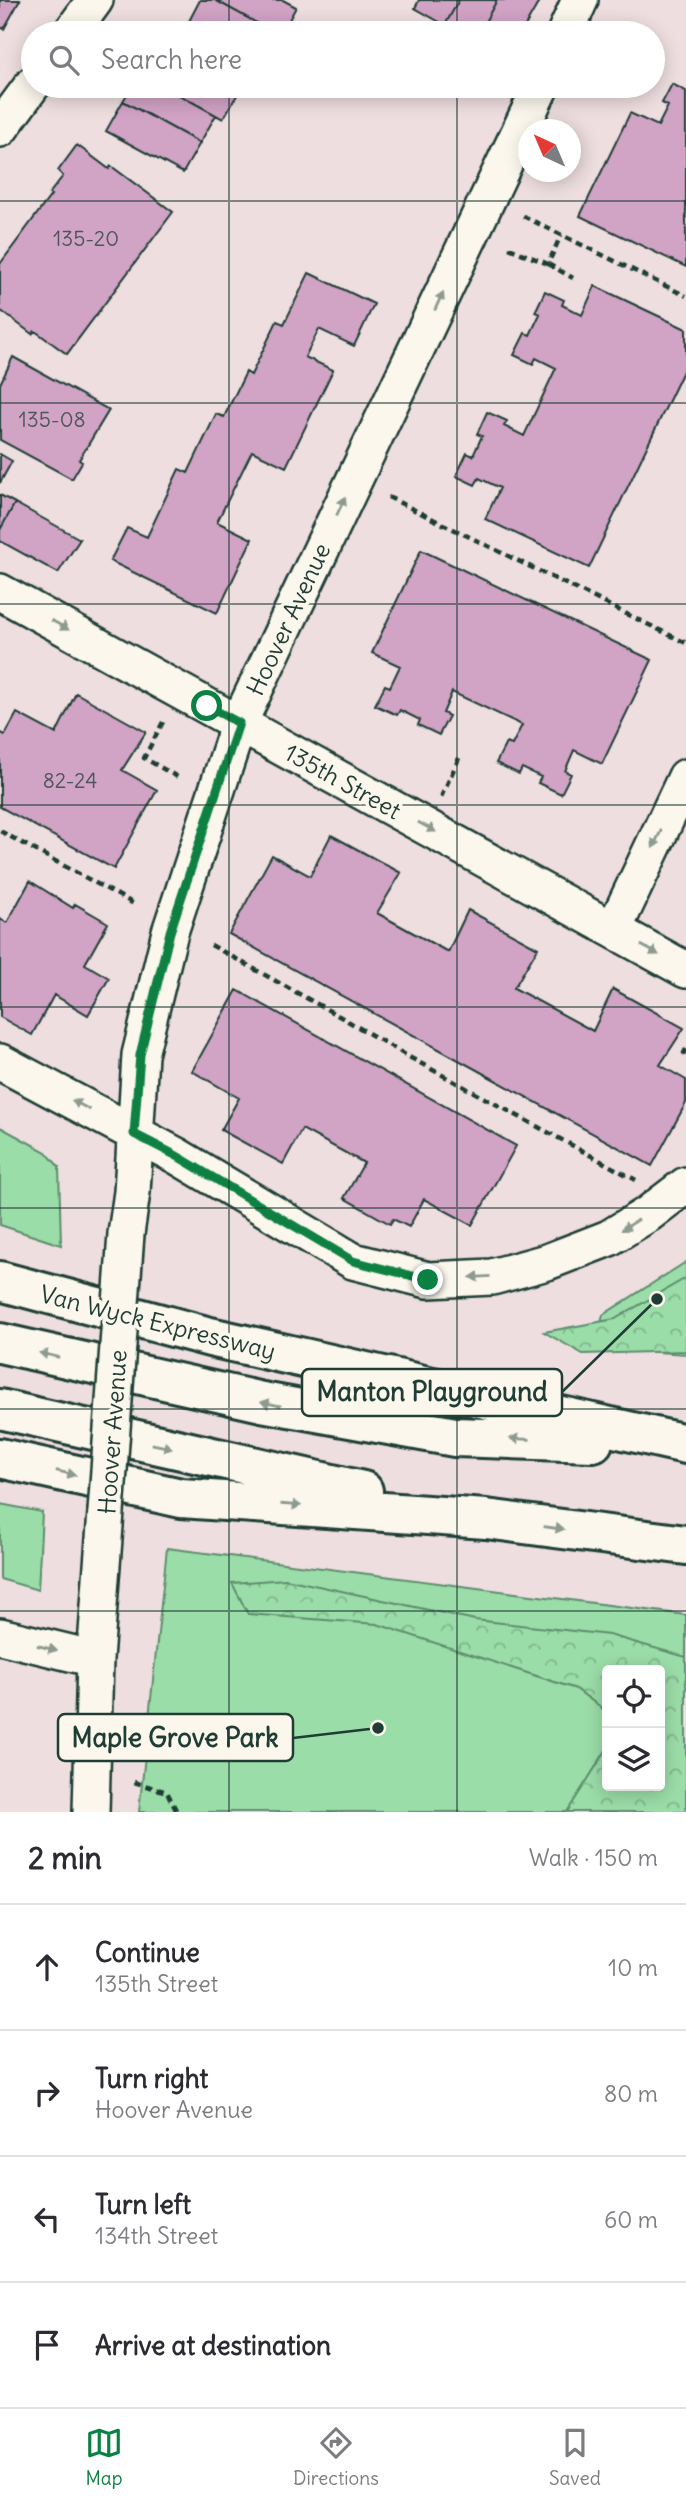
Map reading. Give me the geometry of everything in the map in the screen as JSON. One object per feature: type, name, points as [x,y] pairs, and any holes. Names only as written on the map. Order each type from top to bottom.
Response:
[{"type":"highway","name":"Van Wyck Expressway","points":[[0,1281],[236,1343],[686,1444]]},
{"type":"highway","points":[[0,1343],[262,1402],[455,1437],[686,1444]]},
{"type":"highway","points":[[0,1409],[486,1519]]},
{"type":"highway","points":[[0,1458],[181,1498],[486,1519],[686,1545]]},
{"type":"street","points":[[80,21],[96,0]]},
{"type":"street","points":[[570,21],[580,0]]},
{"type":"street","points":[[0,129],[23,98]]},
{"type":"street","name":"Hoover Avenue","points":[[91,1812],[95,1659],[126,1234],[132,1192],[140,1055],[170,932],[239,723],[535,98]]},
{"type":"street","name":"135th Street","points":[[0,592],[686,970]]},
{"type":"street","points":[[614,929],[686,778]]},
{"type":"street","points":[[0,1062],[177,1156],[353,1261],[428,1280],[492,1277],[547,1262],[609,1238],[686,1185]]},
{"type":"street","points":[[0,1636],[95,1659]]},
{"type":"path","points":[[523,216],[686,296]]},
{"type":"path","points":[[548,264],[561,235]]},
{"type":"path","points":[[509,248],[573,278]]},
{"type":"path","points":[[388,498],[686,643]]},
{"type":"path","points":[[165,719],[144,758],[181,779]]},
{"type":"path","points":[[441,797],[460,756]]},
{"type":"path","points":[[0,831],[136,905]]},
{"type":"path","points":[[211,945],[408,1057],[639,1182]]},
{"type":"path","points":[[686,1049],[686,1054]]},
{"type":"path","points":[[134,1782],[167,1792],[177,1812]]},
{"type":"green space","points":[[0,1127],[46,1152],[59,1167],[61,1245],[0,1225]]},
{"type":"green space","points":[[686,1262],[686,1354],[595,1348],[603,1315]]},
{"type":"green space","points":[[686,1278],[686,1351],[583,1354],[544,1332],[615,1319]]},
{"type":"green space","points":[[0,1504],[42,1512],[38,1590],[0,1579]]},
{"type":"green space","points":[[167,1548],[686,1615],[686,1812],[139,1812]]},
{"type":"green space","points":[[286,1579],[475,1620],[609,1635],[686,1657],[686,1812],[567,1812],[602,1757],[602,1791],[665,1791],[665,1665],[602,1665],[602,1708],[576,1689],[377,1624],[248,1614],[232,1583]]},
{"type":"building","points":[[0,0],[20,0],[4,29],[0,27]]},
{"type":"building","points":[[200,0],[215,0],[253,21],[189,21]]},
{"type":"building","points":[[215,0],[283,0],[296,7],[288,21],[253,21]]},
{"type":"building","points":[[419,0],[459,0],[447,21],[438,21],[415,8]]},
{"type":"building","points":[[459,0],[497,0],[486,21],[447,21]]},
{"type":"building","points":[[497,0],[540,0],[528,21],[486,21]]},
{"type":"building","points":[[672,84],[686,91],[686,267],[580,216],[630,113],[658,126],[668,106],[662,103]]},
{"type":"building","points":[[125,98],[185,98],[216,115],[200,143],[123,101]]},
{"type":"building","points":[[185,98],[235,98],[223,119]]},
{"type":"building","points":[[123,101],[200,143],[183,173],[106,131]]},
{"type":"building","points":[[77,145],[109,169],[111,166],[173,212],[67,354],[35,331],[32,334],[0,310],[0,264],[51,195],[49,194],[63,176],[58,171]]},
{"type":"building","points":[[309,273],[374,304],[354,346],[319,329],[305,357],[333,370],[286,467],[252,451],[217,522],[252,539],[217,613],[110,561],[127,528],[147,537],[179,469],[188,473],[216,414],[224,417],[246,372],[251,375],[277,321],[284,324]]},
{"type":"building","points":[[595,286],[686,329],[686,365],[589,568],[485,519],[500,488],[479,478],[475,485],[456,476],[467,453],[473,456],[482,436],[477,434],[487,412],[507,421],[504,426],[524,436],[556,368],[536,358],[533,364],[514,355],[525,333],[530,335],[540,314],[535,312],[545,291],[564,300],[562,305],[582,315]]},
{"type":"building","points":[[13,357],[109,410],[79,460],[82,462],[72,479],[0,440],[0,384]]},
{"type":"building","points":[[0,454],[12,461],[0,483]]},
{"type":"building","points":[[0,495],[15,503],[0,530]]},
{"type":"building","points":[[15,503],[80,539],[58,573],[0,541],[0,530]]},
{"type":"building","points":[[421,550],[652,660],[602,764],[574,750],[565,771],[571,774],[561,794],[538,783],[541,777],[522,768],[519,774],[496,763],[506,743],[512,745],[522,725],[452,692],[443,713],[449,716],[439,735],[418,725],[420,720],[400,710],[397,715],[375,705],[385,685],[390,687],[400,666],[372,653]]},
{"type":"building","points":[[76,693],[146,732],[122,770],[157,790],[114,869],[0,807],[0,732],[5,735],[17,713],[56,734]]},
{"type":"building","points":[[331,835],[401,873],[377,913],[448,952],[468,910],[538,948],[514,988],[593,1031],[613,989],[684,1028],[660,1065],[686,1080],[686,1103],[652,1166],[229,934],[272,855],[310,876]]},
{"type":"building","points":[[30,881],[73,908],[75,904],[108,923],[85,964],[109,978],[88,1015],[54,995],[32,1035],[0,1017],[0,919],[7,923]]},
{"type":"building","points":[[237,990],[516,1146],[472,1225],[424,1199],[409,1227],[393,1219],[390,1224],[344,1198],[364,1163],[302,1129],[283,1164],[221,1130],[239,1098],[192,1071]]},
{"type":"place","name":"Manton Playground","points":[[657,1299]]},
{"type":"place","name":"Maple Grove Park","points":[[378,1728]]},
{"type":"route","points":[[207,706],[239,723],[170,932],[140,1055],[134,1134],[177,1156],[353,1261],[428,1280]]}]
